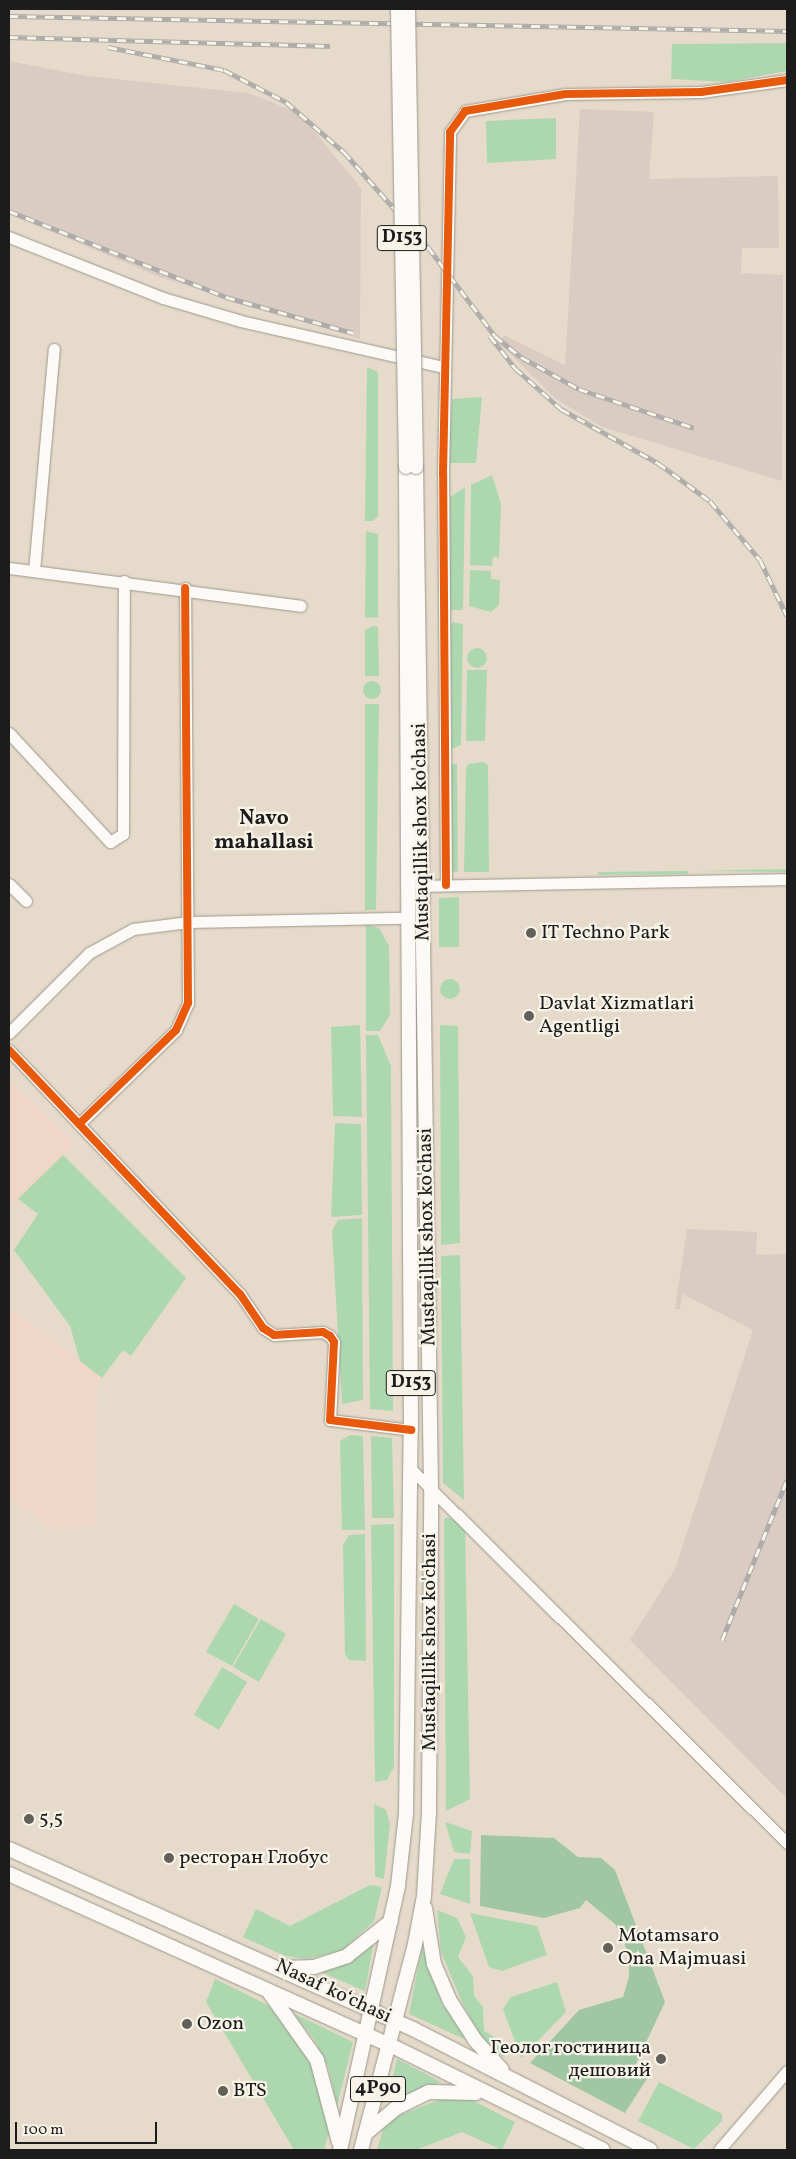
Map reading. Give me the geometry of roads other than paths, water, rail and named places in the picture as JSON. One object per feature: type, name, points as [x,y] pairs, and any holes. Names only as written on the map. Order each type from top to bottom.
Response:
[{"type":"main road","name":"D153","points":[[398,9],[411,467]]},
{"type":"main road","name":"D153","points":[[408,9],[411,467]]},
{"type":"main road","name":"Mustaqillik shox ko'chasi","points":[[361,2150],[396,2022],[424,1896],[429,1813],[431,1489],[424,886],[411,467]]},
{"type":"main road","name":"Mustaqillik shox ko'chasi","points":[[340,2149],[374,2012],[391,1921],[406,1813],[411,1430],[405,918],[405,745],[411,467]]},
{"type":"main road","points":[[405,745],[421,744]]},
{"type":"main road","points":[[411,1430],[430,1432]]},
{"type":"main road","name":"Nasaf ko‘chasi","points":[[9,1849],[281,1968],[396,2022],[650,2150]]},
{"type":"main road","name":"Nasaf ko‘chasi","points":[[9,1874],[390,2045],[603,2150]]},
{"type":"main road","points":[[424,1896],[434,1964],[450,2001],[475,2040],[510,2078]]},
{"type":"main road","points":[[281,1968],[314,1967],[346,1956],[391,1921]]},
{"type":"main road","points":[[200,1959],[206,1936]]},
{"type":"main road","points":[[267,1990],[317,2060],[340,2149]]},
{"type":"main road","points":[[365,2134],[396,2108],[429,2092],[456,2090],[494,2097]]},
{"type":"street","points":[[446,885],[444,367],[450,132],[466,111],[566,94],[701,92],[787,80]]},
{"type":"street","points":[[9,237],[180,303],[444,367]]},
{"type":"street","points":[[34,571],[54,349]]},
{"type":"street","points":[[9,568],[184,588],[301,606]]},
{"type":"street","points":[[9,733],[110,842],[123,834],[124,581]]},
{"type":"street","points":[[78,1124],[176,1030],[188,1003],[190,922],[184,588]]},
{"type":"street","points":[[424,886],[787,879]]},
{"type":"street","points":[[9,884],[26,901]]},
{"type":"street","points":[[9,1033],[90,953],[109,940],[133,929],[190,922],[405,918]]},
{"type":"street","points":[[9,1050],[240,1294],[263,1328],[274,1336],[323,1332],[330,1336],[334,1342],[330,1420],[411,1430]]},
{"type":"street","points":[[410,1469],[787,1843]]},
{"type":"street","points":[[719,2150],[787,2071]]},
{"type":"railway","points":[[9,16],[787,31]]},
{"type":"railway","points":[[9,37],[330,46]]},
{"type":"railway","points":[[108,47],[224,70],[286,102],[344,152],[428,247],[495,336],[521,357],[579,389],[694,428]]},
{"type":"railway","points":[[9,211],[226,297],[353,333]]},
{"type":"railway","points":[[490,336],[515,368],[561,409],[658,463],[710,501],[760,560],[787,616]]},
{"type":"railway","points":[[722,1640],[787,1480]]},
{"type":"place","name":"IT Techno Park","points":[[531,933]]},
{"type":"place","name":"Davlat Xizmatlari Agentligi","points":[[529,1016]]},
{"type":"place","name":"5,5","points":[[29,1819]]},
{"type":"place","name":"ресторан Глобус","points":[[169,1858]]},
{"type":"place","name":"Motamsaro Ona Majmuasi","points":[[608,1948]]},
{"type":"place","name":"Ozon","points":[[187,2024]]},
{"type":"place","name":"Геолог гостиница дешовий","points":[[661,2059]]},
{"type":"place","name":"BTS","points":[[223,2091]]},
{"type":"district","name":"Navo mahallasi","points":[[264,831]]}]
